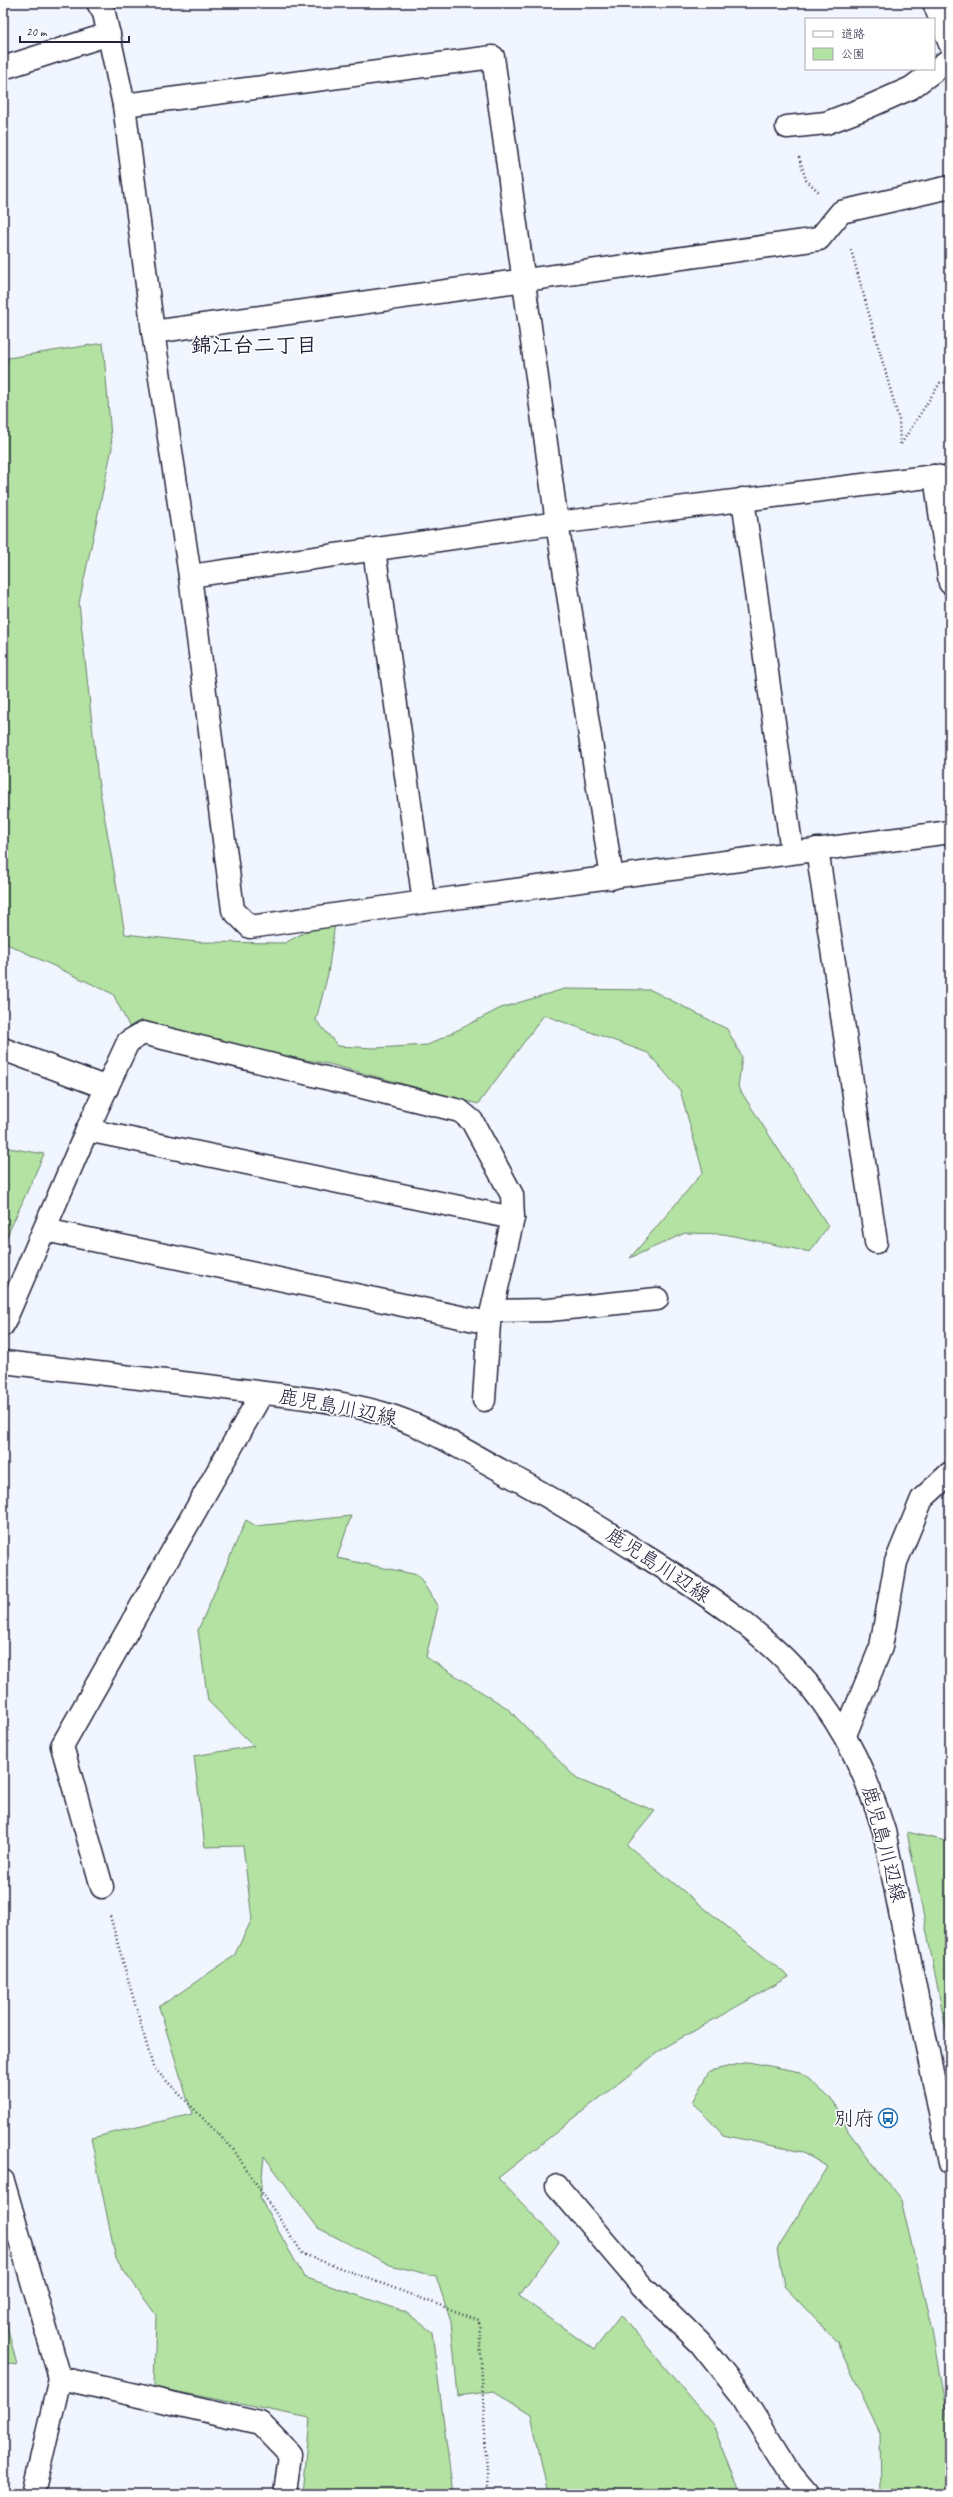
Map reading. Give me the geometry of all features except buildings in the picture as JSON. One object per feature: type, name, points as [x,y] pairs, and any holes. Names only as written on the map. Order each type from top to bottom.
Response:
[{"type":"street","points":[[98,3],[104,13],[124,105],[153,332],[190,576],[233,910],[250,927],[792,852],[950,832]]},
{"type":"street","points":[[934,3],[950,44]]},
{"type":"street","points":[[3,68],[109,34]]},
{"type":"street","points":[[124,105],[493,56],[557,523],[612,878]]},
{"type":"street","points":[[787,127],[826,123],[868,107],[911,88],[950,60]]},
{"type":"street","points":[[153,332],[523,281],[819,238],[841,212],[950,187]]},
{"type":"street","points":[[190,576],[557,523],[743,499],[943,478],[950,583]]},
{"type":"street","points":[[743,499],[792,852]]},
{"type":"street","points":[[374,550],[424,902]]},
{"type":"street","points":[[817,849],[876,1242]]},
{"type":"street","points":[[3,1325],[87,1130],[128,1042],[143,1033],[460,1111],[472,1121],[512,1195],[513,1218],[490,1317],[484,1400]]},
{"type":"street","points":[[3,1049],[107,1088]]},
{"type":"street","points":[[87,1130],[513,1218]]},
{"type":"street","points":[[45,1230],[490,1317],[657,1299]]},
{"type":"street","name":"鹿児島川辺線","points":[[3,1362],[262,1393],[357,1407],[403,1420],[436,1435],[559,1502],[699,1590],[735,1616],[794,1668],[820,1700],[845,1736],[861,1764],[884,1831],[950,2163]]},
{"type":"street","points":[[102,1887],[62,1746],[262,1393]]},
{"type":"street","points":[[845,1736],[880,1647],[896,1562],[922,1499],[950,1473]]},
{"type":"street","points":[[3,2180],[60,2378],[33,2494]]},
{"type":"street","points":[[556,2186],[642,2286],[700,2343],[740,2393],[791,2475],[807,2494]]},
{"type":"street","points":[[60,2378],[260,2423],[290,2454],[285,2494]]},
{"type":"path","points":[[787,127],[794,141],[806,180],[841,212],[899,420],[900,444],[940,383],[950,382]]},
{"type":"path","points":[[102,1887],[153,2067],[233,2149],[303,2254],[478,2320],[488,2494]]},
{"type":"green space","points":[[103,343],[112,448],[79,603],[98,780],[125,934],[197,942],[285,943],[336,915],[328,974],[316,1020],[338,1046],[375,1048],[428,1045],[501,1008],[564,989],[651,990],[727,1029],[742,1057],[738,1087],[828,1226],[810,1252],[724,1234],[685,1233],[630,1258],[703,1172],[680,1090],[648,1053],[544,1015],[478,1104],[329,1064],[130,1028],[113,994],[3,942],[3,367],[8,358]]},
{"type":"green space","points":[[3,1147],[44,1154],[3,1245]]},
{"type":"green space","points":[[351,1516],[337,1558],[418,1575],[438,1607],[426,1657],[507,1708],[577,1779],[655,1811],[627,1845],[789,1977],[662,2049],[498,2178],[559,2242],[519,2296],[594,2350],[621,2315],[713,2425],[739,2489],[743,2494],[548,2494],[531,2414],[494,2391],[458,2396],[451,2322],[436,2276],[390,2265],[318,2228],[264,2156],[260,2198],[304,2277],[406,2312],[432,2332],[453,2494],[303,2494],[310,2418],[154,2387],[156,2315],[116,2259],[91,2138],[192,2114],[159,2007],[234,1956],[252,1919],[243,1846],[205,1847],[194,1756],[254,1746],[208,1701],[198,1630],[246,1520],[256,1526]]},
{"type":"green space","points":[[907,1832],[950,1842],[950,2050]]},
{"type":"green space","points":[[748,2062],[801,2072],[834,2102],[848,2131],[901,2200],[932,2330],[950,2434],[950,2494],[881,2494],[880,2433],[837,2342],[784,2286],[777,2249],[828,2167],[802,2152],[723,2135],[693,2102],[710,2071]]},
{"type":"green space","points":[[3,2310],[17,2365],[3,2362]]},
{"type":"place","name":"別府","points":[[888,2118]]},
{"type":"district","name":"錦江台二丁目","points":[[254,345]]}]
